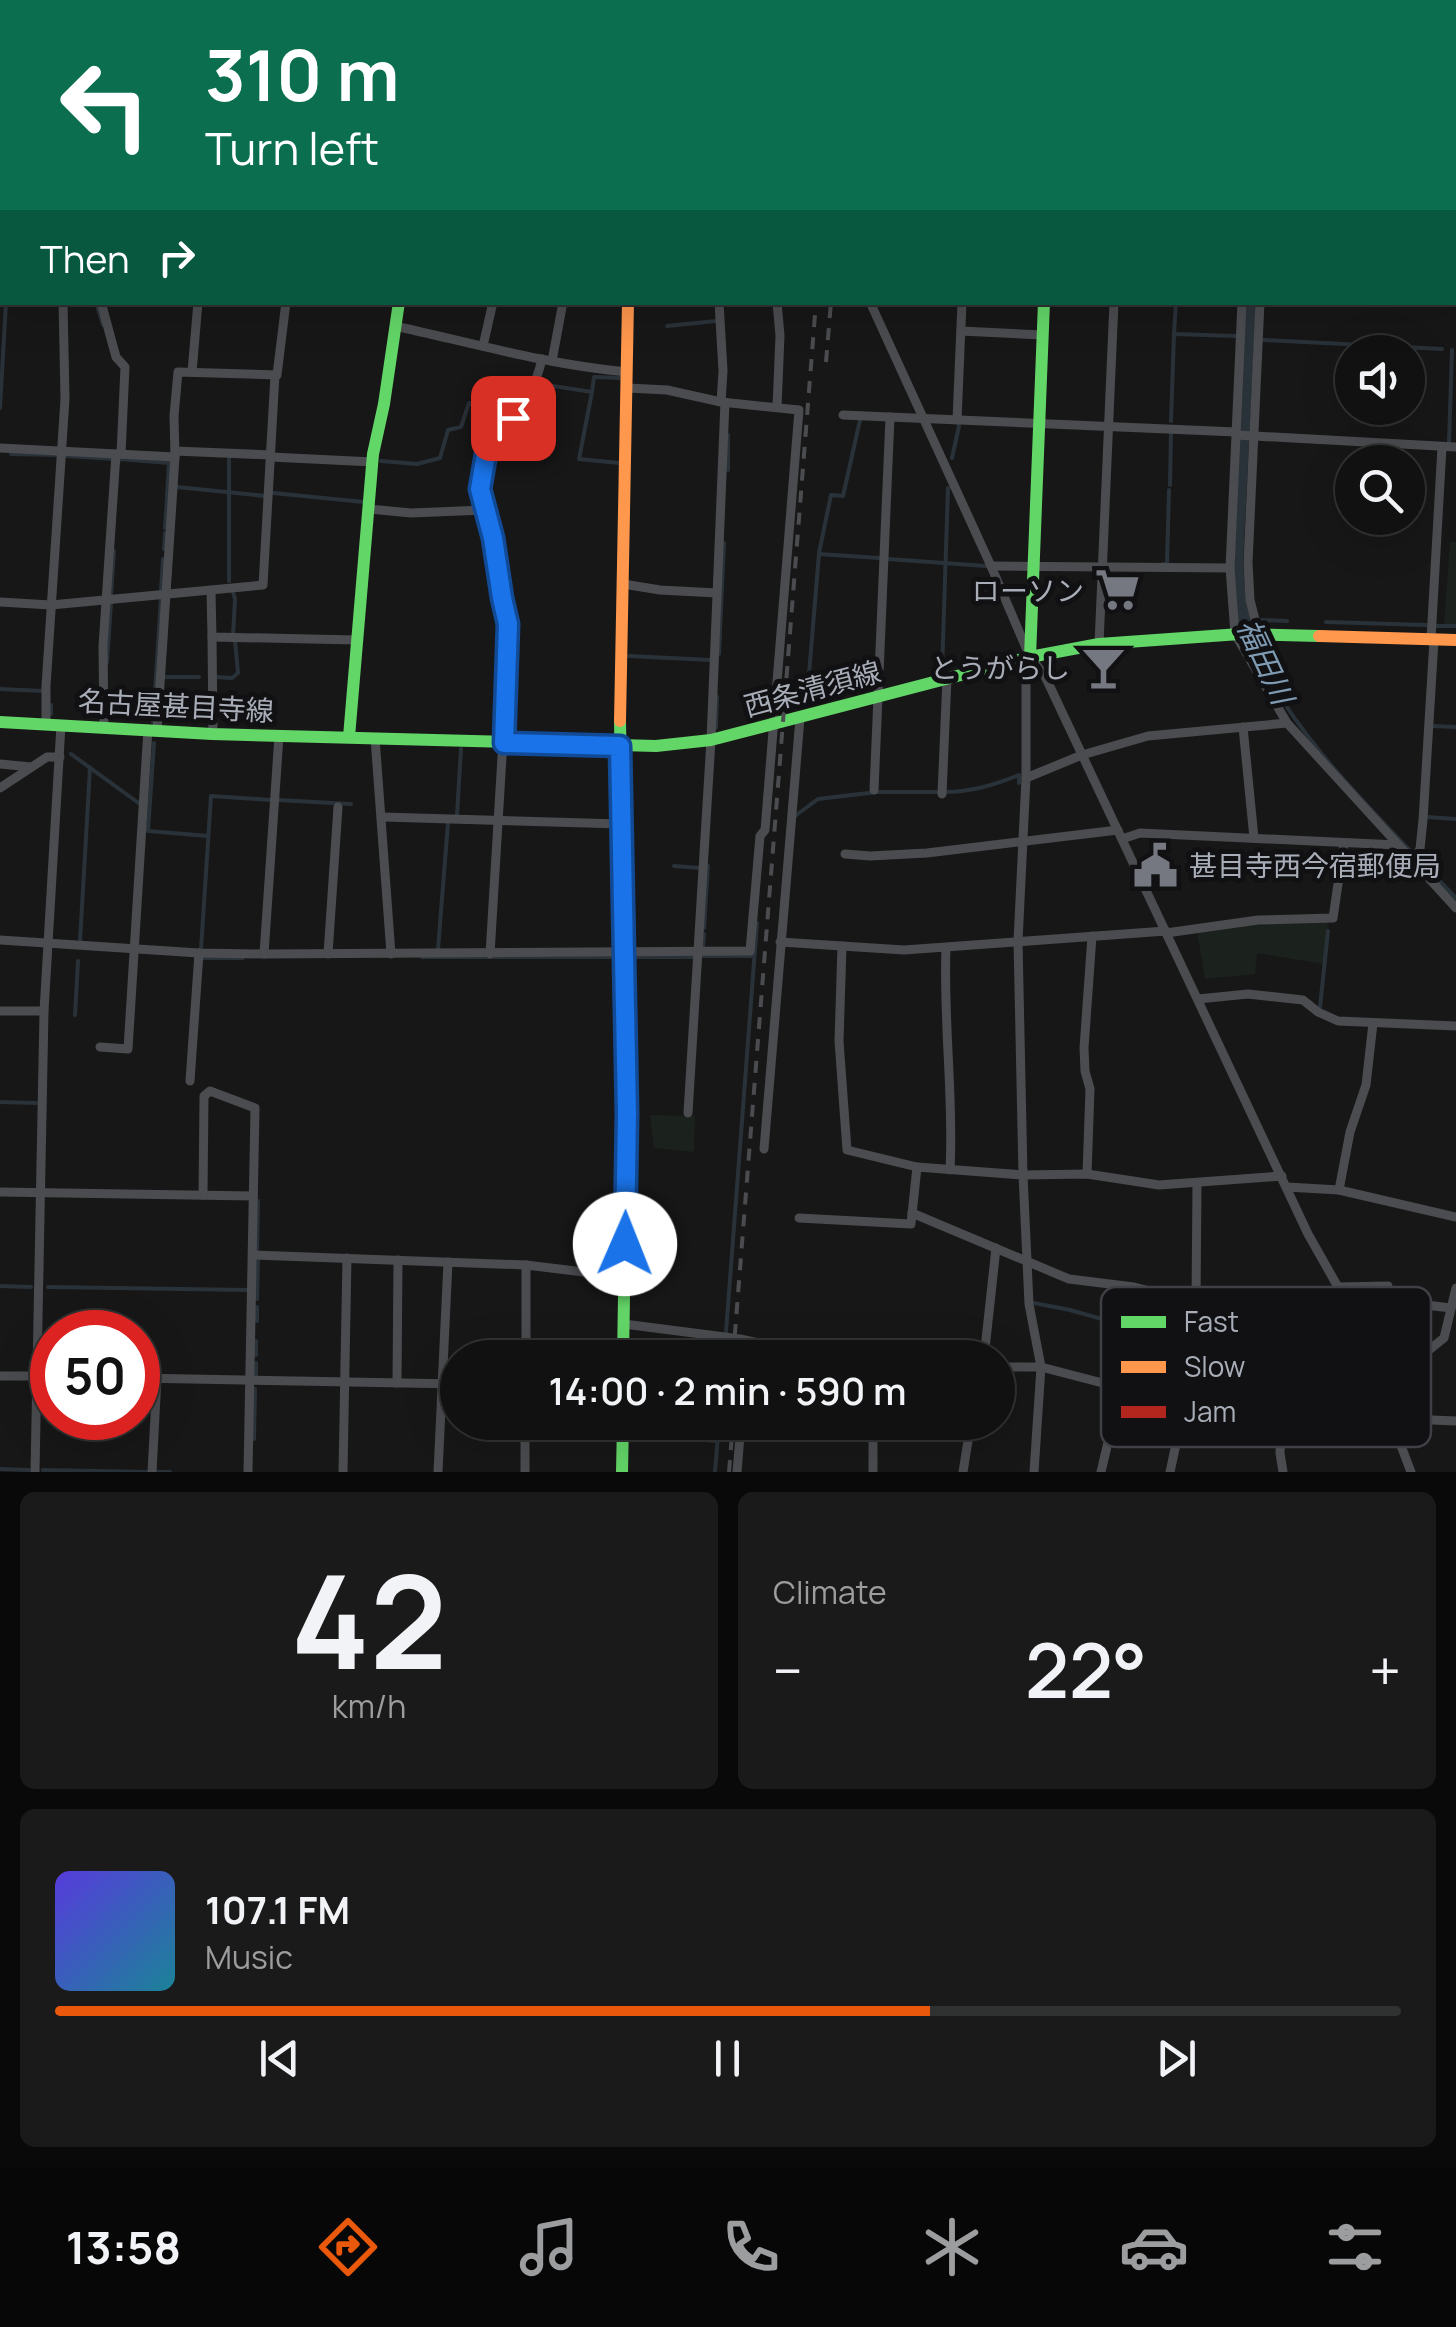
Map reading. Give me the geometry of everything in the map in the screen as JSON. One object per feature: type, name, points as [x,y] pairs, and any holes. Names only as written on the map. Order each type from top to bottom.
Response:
[{"type":"main road","points":[[350,737],[373,462],[398,305]]},
{"type":"main road","points":[[624,1340],[627,1113],[620,746],[628,305]]},
{"type":"main road","points":[[1030,656],[1044,305]]},
{"type":"main road","name":"西条清須線","points":[[504,743],[656,746],[710,740],[1030,656],[1099,644],[1247,634],[1456,640]]},
{"type":"main road","name":"名古屋甚目寺線","points":[[0,722],[213,734],[504,743]]},
{"type":"main road","points":[[622,1472],[623,1440]]},
{"type":"street","points":[[46,724],[62,451],[63,305]]},
{"type":"street","points":[[102,305],[116,356],[126,367],[104,646],[104,727]]},
{"type":"street","points":[[192,372],[198,305]]},
{"type":"street","points":[[0,602],[51,606],[264,584],[275,375],[286,305]]},
{"type":"street","points":[[483,346],[492,305]]},
{"type":"street","points":[[490,954],[508,624],[480,489],[486,454],[527,402],[547,360],[562,305]]},
{"type":"street","points":[[688,1113],[718,593],[723,402],[719,305]]},
{"type":"street","points":[[776,305],[780,336],[777,408]]},
{"type":"street","points":[[871,305],[1030,656],[1044,674],[1308,1234],[1338,1287],[1388,1287]]},
{"type":"street","points":[[957,420],[962,305]]},
{"type":"street","points":[[1099,644],[1114,305]]},
{"type":"street","points":[[1242,305],[1230,568],[1247,634],[1287,723],[1456,908]]},
{"type":"street","points":[[1247,634],[1260,305]]},
{"type":"street","points":[[395,326],[592,369],[627,372]]},
{"type":"street","points":[[960,331],[1043,334]]},
{"type":"street","points":[[100,1047],[128,1049],[166,594],[178,372],[275,375]]},
{"type":"street","points":[[0,940],[264,954],[750,951],[760,836],[765,830],[799,410],[723,402],[668,390],[627,388]]},
{"type":"street","points":[[844,415],[1456,447]]},
{"type":"street","points":[[874,790],[890,417]]},
{"type":"street","points":[[1412,860],[1420,850],[1442,446]]},
{"type":"street","points":[[0,448],[373,462]]},
{"type":"street","points":[[369,509],[411,513],[484,510]]},
{"type":"street","points":[[991,566],[1230,568]]},
{"type":"street","points":[[623,584],[718,593]]},
{"type":"street","points":[[211,591],[213,734]]},
{"type":"street","points":[[212,638],[357,640]]},
{"type":"street","points":[[1030,656],[1026,672],[1026,778],[1018,942],[1023,1175],[1030,1304],[1041,1368],[1034,1472]]},
{"type":"street","points":[[942,794],[947,678]]},
{"type":"street","points":[[764,1148],[800,718]]},
{"type":"street","points":[[1026,778],[1082,755],[1148,736],[1287,723]]},
{"type":"street","points":[[38,1310],[44,1011],[61,725]]},
{"type":"street","points":[[1243,727],[1254,838]]},
{"type":"street","points":[[264,954],[280,736]]},
{"type":"street","points":[[375,738],[391,954]]},
{"type":"street","points":[[0,788],[47,757],[60,757]]},
{"type":"street","points":[[0,764],[31,767]]},
{"type":"street","points":[[328,954],[338,806]]},
{"type":"street","points":[[383,817],[621,824]]},
{"type":"street","points":[[846,854],[928,853],[1022,840],[1140,834],[1398,846]]},
{"type":"street","points":[[780,942],[904,950],[1166,932],[1258,920],[1334,918],[1344,842]]},
{"type":"street","points":[[1087,1174],[1090,1089],[1084,1048],[1092,936]]},
{"type":"street","points":[[842,946],[839,1042],[847,1150],[917,1168],[1023,1175],[1087,1174],[1139,1184],[1285,1182],[1456,1217]]},
{"type":"street","points":[[946,948],[950,1170]]},
{"type":"street","points":[[190,1081],[198,953]]},
{"type":"street","points":[[1198,999],[1248,994],[1304,1000],[1338,1021],[1456,1026]]},
{"type":"street","points":[[0,1011],[44,1011]]},
{"type":"street","points":[[1338,1190],[1350,1132],[1366,1085],[1373,1023]]},
{"type":"street","points":[[204,1195],[204,1096],[210,1092],[255,1108],[248,1472]]},
{"type":"street","points":[[799,1218],[911,1224],[917,1168]]},
{"type":"street","points":[[1197,1183],[1200,1287]]},
{"type":"street","points":[[0,1192],[253,1196]]},
{"type":"street","points":[[912,1213],[1069,1280],[1134,1287]]},
{"type":"street","points":[[986,1340],[996,1248]]},
{"type":"street","points":[[253,1256],[526,1265],[625,1277]]},
{"type":"street","points":[[343,1472],[347,1258]]},
{"type":"street","points":[[397,1383],[398,1260]]},
{"type":"street","points":[[444,1340],[448,1262]]},
{"type":"street","points":[[526,1265],[526,1340]]},
{"type":"street","points":[[1431,1350],[1444,1338],[1456,1288]]},
{"type":"street","points":[[624,1324],[743,1340]]},
{"type":"street","points":[[1015,1367],[1041,1368],[1101,1382]]},
{"type":"street","points":[[0,1376],[30,1376]]},
{"type":"street","points":[[160,1378],[440,1384]]},
{"type":"street","points":[[438,1472],[440,1413]]},
{"type":"street","points":[[1431,1419],[1456,1420]]},
{"type":"street","points":[[36,1440],[36,1472]]},
{"type":"street","points":[[152,1472],[153,1440]]},
{"type":"street","points":[[524,1472],[525,1440]]},
{"type":"street","points":[[737,1472],[740,1440]]},
{"type":"street","points":[[873,1440],[873,1472]]},
{"type":"street","points":[[964,1472],[969,1440]]},
{"type":"street","points":[[1101,1472],[1107,1447]]},
{"type":"street","points":[[1170,1472],[1176,1447]]},
{"type":"street","points":[[1280,1447],[1283,1472]]},
{"type":"street","points":[[1402,1447],[1411,1472]]},
{"type":"shaded area","points":[[1245,305],[1256,305],[1243,563],[1254,632],[1239,631],[1233,566]]},
{"type":"shaded area","points":[[1450,542],[1456,542],[1456,625],[1444,625]]},
{"type":"shaded area","points":[[1328,922],[1324,964],[1257,953],[1255,974],[1205,979],[1197,932],[1259,923]]},
{"type":"shaded area","points":[[650,1115],[695,1116],[694,1152],[654,1148]]},
{"type":"waterway","points":[[0,408],[6,305]]},
{"type":"waterway","points":[[97,305],[103,325]]},
{"type":"waterway","points":[[1176,305],[1174,334],[1236,336]]},
{"type":"waterway","points":[[667,326],[716,321]]},
{"type":"waterway","points":[[1171,421],[1174,334]]},
{"type":"waterway","points":[[1264,340],[1442,349]]},
{"type":"waterway","points":[[1449,443],[1452,350]]},
{"type":"waterway","points":[[540,384],[592,392],[594,377],[622,378]]},
{"type":"waterway","points":[[592,392],[579,459],[619,463]]},
{"type":"waterway","points":[[381,461],[417,464],[440,458],[448,430],[461,427],[469,403],[515,412]]},
{"type":"waterway","points":[[819,553],[831,495],[843,496],[860,420]]},
{"type":"waterway","points":[[952,458],[959,426]]},
{"type":"waterway","points":[[1170,485],[1171,432]]},
{"type":"waterway","points":[[728,435],[728,470]]},
{"type":"waterway","points":[[11,454],[58,455]]},
{"type":"waterway","points":[[66,456],[114,459]]},
{"type":"waterway","points":[[229,457],[229,581]]},
{"type":"waterway","points":[[119,461],[169,463],[167,496]]},
{"type":"waterway","points":[[177,487],[265,496]]},
{"type":"waterway","points":[[942,672],[948,488]]},
{"type":"waterway","points":[[1163,564],[1167,564],[1169,490]]},
{"type":"waterway","points":[[273,493],[364,502]]},
{"type":"waterway","points":[[165,528],[167,498]]},
{"type":"waterway","points":[[164,549],[165,533]]},
{"type":"waterway","points":[[719,654],[724,543]]},
{"type":"waterway","points":[[111,595],[114,551]]},
{"type":"waterway","points":[[807,698],[819,554],[879,558]]},
{"type":"waterway","points":[[161,590],[163,559]]},
{"type":"waterway","points":[[888,559],[986,566]]},
{"type":"waterway","points":[[233,592],[233,636]]},
{"type":"waterway","points":[[153,722],[161,599]]},
{"type":"waterway","points":[[107,662],[111,603]]},
{"type":"waterway","points":[[1260,620],[1287,621]]},
{"type":"waterway","points":[[1326,622],[1426,625]]},
{"type":"waterway","points":[[1437,626],[1456,626]]},
{"type":"waterway","name":"福田川","points":[[1249,637],[1266,673],[1313,743],[1456,898]]},
{"type":"waterway","points":[[215,677],[232,678],[238,673],[235,640]]},
{"type":"waterway","points":[[629,656],[711,660]]},
{"type":"waterway","points":[[165,677],[199,677]]},
{"type":"waterway","points":[[0,689],[43,691]]},
{"type":"waterway","points":[[716,728],[717,697]]},
{"type":"waterway","points":[[51,705],[51,714]]},
{"type":"waterway","points":[[1432,726],[1456,727]]},
{"type":"waterway","points":[[154,743],[148,831],[208,836]]},
{"type":"waterway","points":[[457,815],[461,749]]},
{"type":"waterway","points":[[71,754],[140,804]]},
{"type":"waterway","points":[[80,941],[90,768]]},
{"type":"waterway","points":[[944,792],[983,787],[1019,775],[1019,783]]},
{"type":"waterway","points":[[795,816],[818,799],[877,792],[940,792]]},
{"type":"waterway","points":[[201,949],[211,796],[271,800]]},
{"type":"waterway","points":[[278,800],[351,804]]},
{"type":"waterway","points":[[1426,817],[1456,819]]},
{"type":"waterway","points":[[438,949],[448,823]]},
{"type":"waterway","points":[[674,866],[700,868]]},
{"type":"waterway","points":[[704,928],[708,866]]},
{"type":"waterway","points":[[726,1332],[757,923]]},
{"type":"waterway","points":[[1320,1007],[1328,931]]},
{"type":"waterway","points":[[703,946],[704,934]]},
{"type":"waterway","points":[[701,956],[754,956]]},
{"type":"waterway","points":[[422,957],[617,957]]},
{"type":"waterway","points":[[631,957],[694,957]]},
{"type":"waterway","points":[[202,958],[243,958]]},
{"type":"waterway","points":[[75,1015],[78,961]]},
{"type":"waterway","points":[[0,1102],[36,1103]]},
{"type":"waterway","points":[[257,1253],[258,1201]]},
{"type":"waterway","points":[[257,1299],[258,1260]]},
{"type":"waterway","points":[[0,1286],[31,1287]]},
{"type":"waterway","points":[[48,1287],[248,1290]]},
{"type":"waterway","points":[[1034,1303],[1101,1319]]},
{"type":"waterway","points":[[257,1307],[257,1321]]},
{"type":"waterway","points":[[256,1341],[256,1355]]},
{"type":"waterway","points":[[256,1363],[256,1377]]},
{"type":"waterway","points":[[254,1439],[255,1389]]},
{"type":"waterway","points":[[704,1440],[717,1441]]},
{"type":"waterway","points":[[715,1472],[718,1440]]},
{"type":"waterway","points":[[0,1469],[29,1470]]},
{"type":"waterway","points":[[43,1470],[148,1472]]},
{"type":"waterway","points":[[155,1472],[170,1472]]},
{"type":"railway","points":[[734,1340],[816,305]]},
{"type":"railway","points":[[826,362],[831,305]]},
{"type":"railway","points":[[729,1472],[732,1440]]},
{"type":"traffic: fast","points":[[349,737],[373,454],[399,305]]},
{"type":"traffic: fast","points":[[1030,657],[1044,305]]},
{"type":"traffic: fast","points":[[0,722],[212,734],[656,746],[711,740],[1030,657],[1099,644],[1240,634],[1319,636]]},
{"type":"traffic: fast","points":[[620,721],[627,1113],[623,1340]]},
{"type":"traffic: fast","points":[[622,1472],[623,1440]]},
{"type":"traffic: slow","points":[[620,721],[628,305]]},
{"type":"traffic: slow","points":[[1319,636],[1456,640]]},
{"type":"place","name":"ローソン","points":[[1117,590]]},
{"type":"place","name":"とうがらし","points":[[1103,667]]},
{"type":"place","name":"甚目寺西今宿郵便局","points":[[1156,865]]},
{"type":"route","points":[[513,418],[486,454],[480,489],[508,624],[504,743],[620,746],[627,1113],[625,1244]]}]
